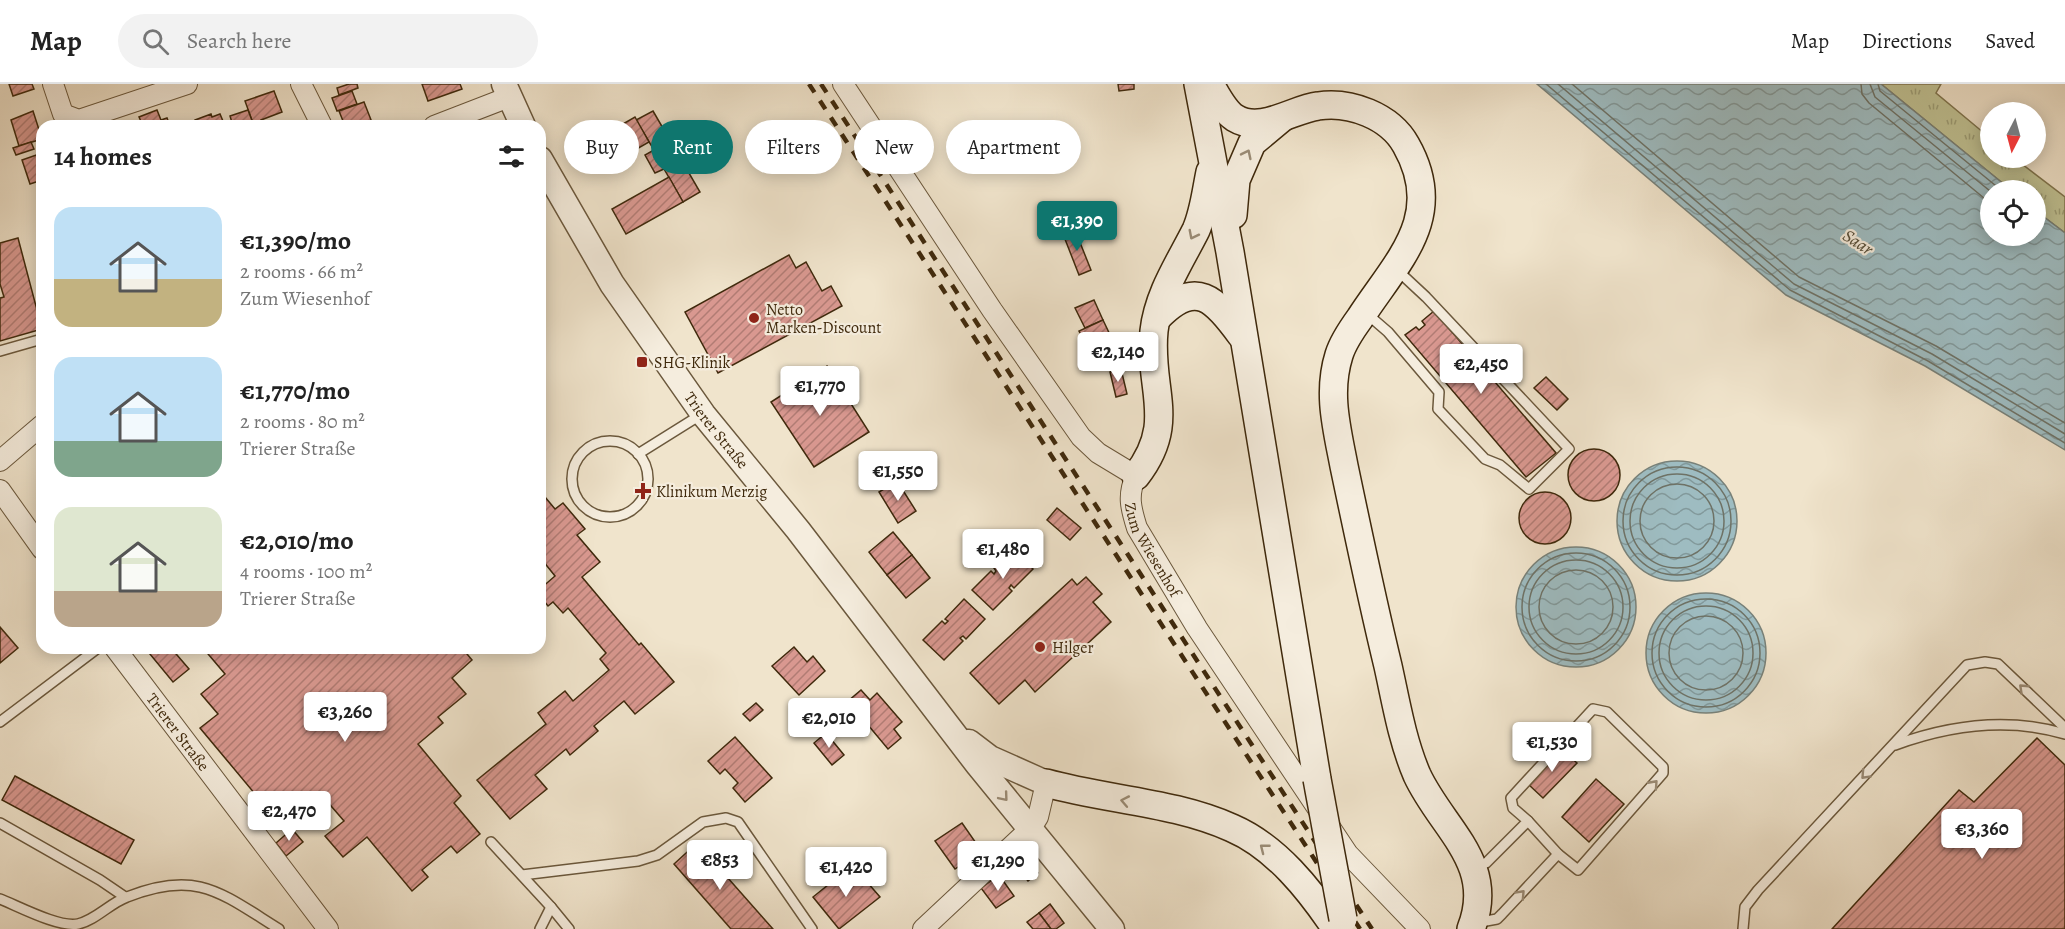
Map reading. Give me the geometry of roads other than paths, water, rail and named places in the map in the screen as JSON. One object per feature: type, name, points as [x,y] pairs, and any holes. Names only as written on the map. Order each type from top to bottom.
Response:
[{"type":"main road","points":[[1198,84],[1230,252],[1342,926]]},
{"type":"main road","points":[[1210,84],[1224,108],[1235,118],[1256,123],[1282,118],[1318,106],[1356,107],[1386,123],[1406,144],[1420,180],[1422,206],[1417,231],[1395,269],[1364,311],[1339,354],[1333,384],[1335,422],[1364,565],[1406,744],[1430,800],[1467,850],[1474,868],[1477,892],[1472,926]]},
{"type":"main road","points":[[1230,252],[1236,180],[1252,143],[1282,118]]},
{"type":"main road","points":[[1136,476],[1151,458],[1160,426],[1154,347],[1158,317],[1167,286],[1197,228],[1213,159]]},
{"type":"main road","points":[[1158,317],[1183,297],[1205,297],[1224,312],[1243,338]]},
{"type":"main road","points":[[1046,783],[1182,812],[1234,829],[1271,853],[1342,926]]},
{"type":"street","points":[[53,84],[63,114],[79,120],[187,84]]},
{"type":"street","points":[[301,84],[319,120]]},
{"type":"street","name":"Zum Wiesenhof","points":[[843,84],[992,310],[1081,437],[1098,453],[1136,476],[1130,495],[1131,510],[1137,528],[1197,628],[1348,854],[1420,929]]},
{"type":"street","points":[[447,120],[507,91],[520,120]]},
{"type":"street","name":"Trierer Straße","points":[[546,169],[612,284],[703,414],[798,530],[939,715],[1112,929]]},
{"type":"street","points":[[0,461],[36,430]]},
{"type":"street","points":[[0,490],[36,541]]},
{"type":"street","name":"Trierer Straße","points":[[120,654],[328,929]]},
{"type":"street","name":"Trierer Straße","points":[[939,715],[990,758],[1046,783]]},
{"type":"street","points":[[936,925],[1031,828],[1038,817],[1046,783]]},
{"type":"lane","points":[[1364,311],[1388,332],[1439,392],[1438,409],[1485,459],[1500,465],[1528,489],[1569,449],[1426,297],[1395,269]]},
{"type":"lane","points":[[0,351],[36,341]]},
{"type":"lane","points":[[638,454],[703,414]]},
{"type":"lane","points":[[607,441],[629,446],[638,454],[648,475],[645,493],[636,507],[614,518],[594,514],[585,508],[578,500],[571,480],[578,458],[586,449],[607,441]]},
{"type":"lane","points":[[0,722],[90,654]]},
{"type":"lane","points":[[1743,929],[1745,907],[1758,890],[1967,665],[1978,662],[1998,664],[2065,728]]},
{"type":"lane","points":[[1593,709],[1607,712],[1663,767],[1664,773],[1578,870],[1558,855],[1527,820],[1513,808],[1511,798],[1593,709]]},
{"type":"lane","points":[[1891,747],[1929,733],[2009,723],[2036,726],[2065,734]]},
{"type":"lane","points":[[522,875],[638,861],[657,855],[703,822],[726,818],[738,822],[812,929]]},
{"type":"lane","points":[[1474,868],[1486,863],[1527,820]]},
{"type":"lane","points":[[0,823],[100,880],[125,897]]},
{"type":"lane","points":[[491,842],[569,929]]},
{"type":"lane","points":[[1472,926],[1497,919],[1558,855]]},
{"type":"lane","points":[[0,899],[52,920],[78,924],[125,897],[169,883],[214,889],[279,929]]},
{"type":"lane","points":[[540,929],[551,907]]},
{"type":"water","name":"Saar","points":[[1537,84],[1881,84],[1980,165],[1980,168],[1984,168],[1999,180],[1980,180],[1980,246],[2046,246],[2046,219],[2065,233],[2065,450],[1925,366],[1786,295]]},
{"type":"water","points":[[1677,461],[1700,465],[1719,479],[1733,498],[1737,521],[1733,544],[1719,563],[1700,577],[1677,581],[1654,577],[1635,563],[1621,544],[1617,521],[1621,498],[1635,479],[1654,465]]},
{"type":"water","points":[[1576,547],[1599,551],[1618,565],[1632,584],[1636,607],[1632,630],[1618,649],[1599,663],[1576,667],[1553,663],[1534,649],[1520,630],[1516,607],[1520,584],[1534,565],[1553,551]]},
{"type":"water","points":[[1706,593],[1729,597],[1748,611],[1762,630],[1766,653],[1762,676],[1748,695],[1729,709],[1706,713],[1683,709],[1664,695],[1650,676],[1646,653],[1650,630],[1664,611],[1683,597]]},
{"type":"railway","points":[[809,84],[1360,929]]},
{"type":"railway","points":[[821,84],[1372,929]]},
{"type":"place","name":"Netto Marken-Discount","points":[[754,318]]},
{"type":"place","name":"SHG-Klinik","points":[[642,362]]},
{"type":"place","name":"Klinikum Merzig","points":[[643,491]]},
{"type":"place","name":"Hilger","points":[[1040,647]]}]
